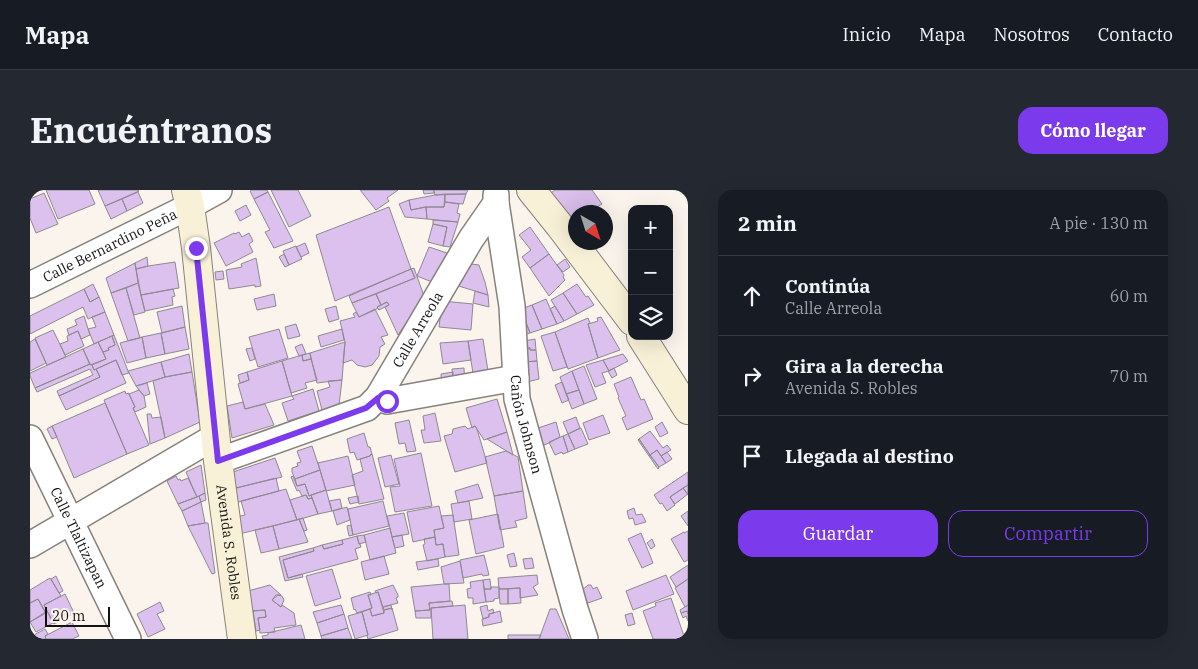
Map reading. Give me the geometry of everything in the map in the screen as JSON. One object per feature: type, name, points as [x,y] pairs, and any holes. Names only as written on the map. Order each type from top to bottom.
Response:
[{"type":"street","name":"Calle Bernardino Peña","points":[[30,285],[188,198],[219,190]]},
{"type":"street","points":[[531,190],[628,316]]},
{"type":"street","name":"Cañón Johnson","points":[[496,197],[512,306],[517,399],[585,639]]},
{"type":"street","name":"Calle Arreola","points":[[30,545],[70,521],[217,448],[366,408],[378,398],[496,197]]},
{"type":"street","name":"Avenida S. Robles","points":[[188,198],[206,337],[217,448],[242,639]]},
{"type":"street","points":[[644,340],[688,410]]},
{"type":"street","points":[[378,398],[387,401],[516,378]]},
{"type":"street","name":"Calle Tlaltizapan","points":[[30,438],[128,639]]},
{"type":"building","points":[[46,190],[89,190],[95,204],[58,219]]},
{"type":"building","points":[[98,190],[138,190],[139,191],[105,206]]},
{"type":"building","points":[[267,190],[268,192],[254,199],[250,191]]},
{"type":"building","points":[[271,190],[298,190],[311,216],[289,227]]},
{"type":"building","points":[[360,190],[398,190],[387,198],[389,201],[376,210]]},
{"type":"building","points":[[423,190],[434,190],[434,193],[424,194]]},
{"type":"building","points":[[434,190],[468,190],[466,194],[435,195]]},
{"type":"building","points":[[555,190],[592,190],[602,204],[568,205],[568,226],[548,195]]},
{"type":"building","points":[[138,192],[143,203],[127,211],[122,199]]},
{"type":"building","points":[[268,192],[293,241],[274,248],[265,232],[270,230],[254,199]]},
{"type":"building","points":[[44,193],[58,224],[36,233],[30,218],[30,199]]},
{"type":"building","points":[[445,194],[444,207],[425,207],[411,210],[409,200]]},
{"type":"building","points":[[445,194],[466,194],[463,204],[445,202]]},
{"type":"building","points":[[122,199],[127,211],[111,219],[105,206]]},
{"type":"building","points":[[409,200],[411,210],[426,207],[427,219],[405,217],[399,204]]},
{"type":"building","points":[[445,202],[459,204],[457,213],[460,214],[458,222],[427,219],[426,207],[444,207]]},
{"type":"building","points":[[246,205],[251,215],[240,221],[235,211]]},
{"type":"building","points":[[389,207],[411,269],[335,301],[316,235]]},
{"type":"building","points":[[433,220],[458,222],[450,247],[443,246],[447,227],[433,224]]},
{"type":"building","points":[[433,224],[447,227],[443,246],[428,242]]},
{"type":"building","points":[[530,227],[549,254],[530,268],[522,257],[531,250],[519,235]]},
{"type":"building","points":[[239,232],[242,237],[249,233],[253,241],[249,244],[253,252],[226,266],[214,243]]},
{"type":"building","points":[[305,243],[309,253],[301,257],[296,247]]},
{"type":"building","points":[[296,246],[302,259],[289,265],[283,251]]},
{"type":"building","points":[[429,247],[447,253],[432,282],[417,276]]},
{"type":"building","points":[[284,254],[289,265],[285,267],[279,257]]},
{"type":"building","points":[[549,254],[564,275],[565,280],[549,296],[530,268]]},
{"type":"building","points":[[147,257],[148,266],[136,269],[135,263]]},
{"type":"building","points":[[256,258],[261,286],[255,287],[255,285],[229,289],[226,270],[242,267],[241,264]]},
{"type":"building","points":[[565,259],[570,267],[563,272],[557,265]]},
{"type":"building","points":[[175,262],[179,288],[141,295],[136,269]]},
{"type":"building","points":[[135,263],[138,283],[111,293],[106,278]]},
{"type":"building","points":[[464,263],[479,265],[488,295],[452,284]]},
{"type":"building","points":[[414,268],[424,296],[398,335],[385,307],[389,305],[387,302],[381,305],[376,294],[415,278],[411,269]]},
{"type":"building","points":[[411,269],[415,278],[352,303],[349,296]]},
{"type":"building","points":[[223,271],[224,279],[216,280],[215,272]]},
{"type":"building","points":[[138,283],[145,312],[134,315],[126,288]]},
{"type":"building","points":[[93,284],[99,297],[90,302],[84,289]]},
{"type":"building","points":[[577,284],[594,305],[577,314],[563,293]]},
{"type":"building","points":[[126,288],[140,338],[128,341],[111,293]]},
{"type":"building","points":[[84,289],[90,302],[99,297],[105,312],[88,319],[83,307],[30,334],[30,316]]},
{"type":"building","points":[[173,289],[175,296],[172,297],[173,305],[145,311],[141,295]]},
{"type":"building","points":[[475,291],[488,295],[489,307],[473,303]]},
{"type":"building","points":[[563,293],[577,314],[564,321],[551,300]]},
{"type":"building","points":[[274,294],[276,306],[257,310],[254,299]]},
{"type":"building","points":[[376,294],[381,305],[375,310],[359,317],[352,303]]},
{"type":"building","points":[[546,299],[557,324],[542,329],[532,305]]},
{"type":"building","points":[[442,301],[473,304],[471,330],[439,327]]},
{"type":"building","points":[[387,302],[389,305],[379,310],[377,307]]},
{"type":"building","points":[[532,305],[542,329],[530,333],[524,317],[524,308]]},
{"type":"building","points":[[182,306],[185,327],[162,333],[157,312]]},
{"type":"building","points":[[336,306],[339,319],[329,322],[325,309]]},
{"type":"building","points":[[555,306],[564,321],[557,324],[550,309]]},
{"type":"building","points":[[375,309],[388,335],[381,337],[385,344],[380,347],[379,356],[372,365],[365,367],[357,365],[352,360],[343,363],[345,342],[340,321],[355,317],[353,314],[356,312],[359,317]]},
{"type":"building","points":[[105,312],[114,335],[94,344],[88,329],[96,327],[92,317]]},
{"type":"building","points":[[84,316],[90,335],[81,339],[78,331],[69,335],[67,329],[77,325],[75,320]]},
{"type":"building","points":[[524,317],[530,333],[524,335]]},
{"type":"building","points":[[601,317],[620,350],[598,358],[588,324],[598,321],[597,318]]},
{"type":"building","points":[[588,318],[598,358],[568,369],[555,332]]},
{"type":"building","points":[[296,324],[300,336],[288,339],[285,327]]},
{"type":"building","points":[[185,327],[189,349],[165,354],[161,333]]},
{"type":"building","points":[[279,329],[288,358],[258,367],[249,337]]},
{"type":"building","points":[[342,329],[344,340],[321,347],[318,336]]},
{"type":"building","points":[[53,330],[66,357],[47,365],[35,338]]},
{"type":"building","points":[[78,331],[84,346],[65,355],[60,344],[68,341],[67,336]]},
{"type":"building","points":[[555,332],[567,367],[553,371],[541,336]]},
{"type":"building","points":[[161,333],[165,354],[146,358],[142,337]]},
{"type":"building","points":[[114,335],[129,373],[122,375],[116,360],[94,370],[92,365],[106,359],[103,352],[115,345],[112,336]]},
{"type":"building","points":[[112,336],[115,345],[103,352],[98,342]]},
{"type":"building","points":[[142,337],[146,358],[127,363],[120,343]]},
{"type":"building","points":[[35,339],[46,363],[30,371],[30,342]]},
{"type":"building","points":[[483,339],[490,384],[474,380],[468,341]]},
{"type":"building","points":[[535,339],[536,350],[524,348],[524,341]]},
{"type":"building","points":[[468,341],[471,360],[443,364],[440,343]]},
{"type":"building","points":[[98,342],[106,359],[90,365],[83,349]]},
{"type":"building","points":[[345,342],[342,380],[317,383],[310,353]]},
{"type":"building","points":[[302,344],[306,354],[299,356],[295,347]]},
{"type":"building","points":[[252,348],[255,359],[250,361],[246,349]]},
{"type":"building","points":[[524,348],[536,350],[537,361],[524,362]]},
{"type":"building","points":[[83,349],[90,364],[35,388],[30,373]]},
{"type":"building","points":[[310,353],[311,359],[303,361],[302,355]]},
{"type":"building","points":[[189,354],[192,372],[165,377],[161,362]]},
{"type":"building","points":[[623,354],[628,361],[609,371],[603,360]]},
{"type":"building","points":[[302,355],[303,361],[311,359],[317,380],[305,383],[307,388],[291,393],[282,361]]},
{"type":"building","points":[[116,360],[126,383],[66,410],[59,396],[100,377],[96,369]]},
{"type":"building","points":[[603,360],[609,371],[602,373],[606,383],[595,387],[586,365]]},
{"type":"building","points":[[282,361],[292,396],[245,409],[238,384],[249,380],[247,372]]},
{"type":"building","points":[[537,361],[539,379],[523,383],[524,362]]},
{"type":"building","points":[[161,362],[165,377],[136,386],[128,371]]},
{"type":"building","points":[[90,364],[94,370],[96,369],[100,377],[59,396],[57,391],[93,375],[90,369],[37,392],[35,388]]},
{"type":"building","points":[[584,366],[597,399],[584,404],[572,371]]},
{"type":"building","points":[[464,368],[465,387],[454,390],[452,369]]},
{"type":"building","points":[[614,368],[617,375],[612,378],[608,371]]},
{"type":"building","points":[[572,371],[579,390],[566,394],[560,377]]},
{"type":"building","points":[[192,372],[200,422],[165,438],[153,381]]},
{"type":"building","points":[[247,372],[249,380],[240,383],[238,375]]},
{"type":"building","points":[[453,372],[454,390],[442,391],[441,374]]},
{"type":"building","points":[[631,377],[641,400],[644,399],[653,419],[627,430],[622,418],[626,416],[614,384]]},
{"type":"building","points":[[342,380],[339,405],[322,410],[317,391],[330,387],[328,381]]},
{"type":"building","points":[[562,382],[569,400],[562,403],[555,385]]},
{"type":"building","points":[[147,383],[150,394],[144,396],[136,386]]},
{"type":"building","points":[[313,389],[319,411],[288,421],[282,403],[294,399],[292,396]]},
{"type":"building","points":[[139,390],[144,396],[146,407],[135,412],[133,408],[135,407],[129,394]]},
{"type":"building","points":[[579,390],[584,404],[572,409],[566,394]]},
{"type":"building","points":[[125,391],[126,394],[129,393],[135,407],[133,408],[149,445],[127,454],[104,400]]},
{"type":"building","points":[[497,399],[507,432],[484,440],[475,426],[472,428],[466,408]]},
{"type":"building","points":[[243,402],[245,409],[265,404],[274,425],[232,438],[227,406]]},
{"type":"building","points":[[105,403],[127,454],[74,478],[52,426]]},
{"type":"building","points":[[435,413],[441,441],[424,443],[421,430],[425,430],[423,416]]},
{"type":"building","points":[[147,414],[151,414],[152,418],[161,417],[165,438],[150,444]]},
{"type":"building","points":[[603,415],[610,433],[589,440],[583,423]]},
{"type":"building","points":[[576,417],[580,428],[568,434],[563,422]]},
{"type":"building","points":[[409,420],[416,451],[407,452],[405,443],[399,444],[395,423]]},
{"type":"building","points":[[556,422],[560,437],[541,446],[535,429]]},
{"type":"building","points":[[662,422],[668,433],[660,437],[655,427]]},
{"type":"building","points":[[52,426],[57,437],[52,439],[47,429]]},
{"type":"building","points":[[465,426],[468,429],[475,426],[477,429],[487,463],[455,472],[444,436],[452,434],[453,429]]},
{"type":"building","points":[[581,428],[588,444],[575,449],[568,434]]},
{"type":"building","points":[[650,431],[663,448],[667,445],[671,450],[661,456],[657,450],[650,455],[639,439]]},
{"type":"building","points":[[507,432],[513,455],[487,439]]},
{"type":"building","points":[[364,433],[372,454],[357,460],[354,452],[350,453],[347,439]]},
{"type":"building","points":[[568,434],[575,449],[568,452],[563,436]]},
{"type":"building","points":[[563,436],[568,452],[555,455],[549,442]]},
{"type":"building","points":[[638,440],[650,455],[649,456]]},
{"type":"building","points":[[312,446],[320,470],[295,479],[292,468],[298,466],[297,463],[301,462],[297,451]]},
{"type":"building","points":[[657,450],[666,463],[659,467],[650,455]]},
{"type":"building","points":[[506,451],[518,457],[523,491],[494,496],[485,457]]},
{"type":"building","points":[[667,452],[672,459],[666,463],[661,456]]},
{"type":"building","points":[[421,453],[432,506],[395,512],[390,487],[400,486],[394,459]]},
{"type":"building","points":[[372,454],[384,499],[359,504],[352,475],[363,471],[360,459]]},
{"type":"building","points":[[391,455],[399,484],[385,487],[378,458]]},
{"type":"building","points":[[348,456],[355,485],[326,491],[318,463]]},
{"type":"building","points":[[649,456],[659,467],[658,469]]},
{"type":"building","points":[[275,458],[282,477],[236,488],[233,472]]},
{"type":"building","points":[[201,465],[205,493],[197,497],[186,472]]},
{"type":"building","points":[[320,470],[326,490],[309,496],[305,484],[297,486],[295,479]]},
{"type":"building","points":[[232,472],[236,488],[276,478],[279,491],[235,503]]},
{"type":"building","points":[[688,472],[688,485],[670,497],[675,505],[667,511],[654,495]]},
{"type":"building","points":[[176,476],[181,481],[188,478],[197,497],[178,504],[167,481]]},
{"type":"building","points":[[293,476],[297,486],[305,484],[309,496],[311,495],[312,498],[308,499],[306,495],[302,496],[299,490],[297,491],[291,477]]},
{"type":"building","points":[[478,484],[483,498],[458,503],[455,491]]},
{"type":"building","points":[[688,485],[688,495],[683,488]]},
{"type":"building","points":[[683,488],[688,494],[675,504],[670,497]]},
{"type":"building","points":[[286,489],[297,520],[239,534],[236,517],[245,515],[241,501]]},
{"type":"building","points":[[326,490],[332,511],[318,514],[311,495]]},
{"type":"building","points":[[523,491],[527,518],[515,521],[517,527],[500,530],[494,496]]},
{"type":"building","points":[[205,493],[206,500],[201,502],[199,496]]},
{"type":"building","points":[[306,495],[308,499],[312,498],[318,514],[297,520],[290,500]]},
{"type":"building","points":[[199,496],[201,502],[182,511],[178,504]]},
{"type":"building","points":[[358,496],[359,502],[350,504],[348,498]]},
{"type":"building","points":[[340,499],[342,508],[332,511],[329,501]]},
{"type":"building","points":[[383,501],[389,526],[353,535],[348,509]]},
{"type":"building","points":[[469,501],[472,519],[454,522],[451,504]]},
{"type":"building","points":[[201,502],[205,523],[188,526],[182,511]]},
{"type":"building","points":[[439,506],[444,528],[434,530],[435,537],[413,542],[407,512]]},
{"type":"building","points":[[347,507],[350,520],[337,525],[333,511]]},
{"type":"building","points":[[634,508],[636,515],[642,514],[646,522],[635,525],[633,518],[629,519],[627,511]]},
{"type":"building","points":[[688,511],[688,526],[681,516]]},
{"type":"building","points":[[404,513],[409,534],[392,537],[387,516]]},
{"type":"building","points":[[498,514],[504,547],[476,554],[469,520]]},
{"type":"building","points":[[453,515],[459,555],[445,557],[443,544],[436,545],[434,530],[444,528],[441,516]]},
{"type":"building","points":[[303,518],[307,530],[304,531],[299,519]]},
{"type":"building","points":[[299,519],[308,542],[279,549],[273,526]]},
{"type":"building","points":[[208,523],[215,573],[212,574],[188,526]]},
{"type":"building","points":[[351,525],[353,535],[349,536],[347,526]]},
{"type":"building","points":[[273,526],[279,549],[261,553],[255,530]]},
{"type":"building","points":[[390,528],[396,553],[370,560],[364,535]]},
{"type":"building","points":[[688,531],[688,560],[684,562],[671,539]]},
{"type":"building","points":[[641,533],[653,563],[642,568],[628,539]]},
{"type":"building","points":[[364,535],[366,542],[359,544],[357,536]]},
{"type":"building","points":[[402,535],[404,546],[395,548],[392,537]]},
{"type":"building","points":[[357,536],[361,547],[355,549],[358,559],[288,578],[283,560],[314,551],[313,548],[322,545],[324,549],[343,544],[342,540]]},
{"type":"building","points":[[435,537],[436,545],[443,544],[445,557],[427,561],[423,545],[425,544],[424,539]]},
{"type":"building","points":[[652,539],[655,546],[651,549],[647,543]]},
{"type":"building","points":[[342,540],[343,544],[324,549],[322,545]]},
{"type":"building","points":[[313,548],[314,551],[283,560],[288,578],[302,574],[303,577],[285,581],[279,557]]},
{"type":"building","points":[[514,553],[517,566],[510,567],[507,555]]},
{"type":"building","points":[[484,555],[489,575],[483,576],[482,574],[463,578],[460,560]]},
{"type":"building","points":[[384,556],[389,574],[365,580],[361,562]]},
{"type":"building","points":[[532,558],[534,568],[525,569],[523,559]]},
{"type":"building","points":[[438,559],[439,566],[418,570],[416,562]]},
{"type":"building","points":[[460,561],[464,583],[444,584],[441,567]]},
{"type":"building","points":[[688,565],[688,579],[676,587],[670,577]]},
{"type":"building","points":[[332,569],[341,598],[315,606],[306,576]]},
{"type":"building","points":[[537,575],[538,584],[533,587],[538,595],[520,598],[520,588],[499,589],[498,578]]},
{"type":"building","points":[[666,575],[674,594],[633,610],[626,591]]},
{"type":"building","points":[[56,576],[63,591],[59,593],[51,579]]},
{"type":"building","points":[[50,578],[61,596],[44,605],[47,611],[45,612],[38,599],[30,603],[30,590]]},
{"type":"building","points":[[490,579],[491,589],[484,589],[483,580]]},
{"type":"building","points":[[688,579],[688,605],[685,607],[675,588]]},
{"type":"building","points":[[483,580],[486,602],[473,604],[473,598],[468,598],[467,589],[471,588],[470,582]]},
{"type":"building","points":[[449,584],[450,601],[429,603],[430,610],[415,611],[411,587]]},
{"type":"building","points":[[270,585],[281,595],[276,595],[272,600],[294,613],[296,625],[274,628],[275,632],[260,633],[258,618],[266,617],[265,610],[251,611],[248,591]]},
{"type":"building","points":[[393,585],[398,595],[396,598],[398,603],[383,607],[378,592],[376,593],[375,591]]},
{"type":"building","points":[[588,585],[591,585],[593,589],[597,587],[602,598],[588,603],[581,591]]},
{"type":"building","points":[[491,587],[499,587],[499,598],[486,602],[484,589],[491,589]]},
{"type":"building","points":[[520,588],[521,603],[508,604],[508,589]]},
{"type":"building","points":[[499,589],[508,589],[508,604],[500,604]]},
{"type":"building","points":[[370,592],[371,595],[368,595],[372,608],[357,613],[354,610],[351,598]]},
{"type":"building","points":[[378,592],[384,613],[372,616],[368,595]]},
{"type":"building","points":[[65,594],[74,613],[54,624],[44,605]]},
{"type":"building","points":[[278,595],[282,596],[284,600],[281,607],[272,600]]},
{"type":"building","points":[[671,598],[685,639],[653,639],[643,611],[656,606],[655,603]]},
{"type":"building","points":[[38,599],[46,613],[30,622],[30,603]]},
{"type":"building","points":[[452,601],[453,606],[431,608],[431,618],[416,618],[415,611],[430,610],[429,603]]},
{"type":"building","points":[[160,602],[164,611],[157,614],[165,629],[148,637],[137,614]]},
{"type":"building","points":[[341,605],[344,614],[317,623],[313,612]]},
{"type":"building","points":[[391,605],[392,608],[384,610],[383,607]]},
{"type":"building","points":[[465,605],[468,639],[433,639],[431,608]]},
{"type":"building","points":[[487,605],[488,611],[493,609],[494,613],[489,614],[489,617],[483,619],[480,607]]},
{"type":"building","points":[[688,605],[688,614],[687,611],[681,613],[680,610]]},
{"type":"building","points":[[392,608],[398,630],[368,639],[362,612],[370,609],[372,616],[384,613],[384,610]]},
{"type":"building","points":[[550,609],[556,609],[569,639],[539,639]]},
{"type":"building","points":[[265,610],[266,617],[258,618],[260,630],[256,631],[253,611]]},
{"type":"building","points":[[47,611],[53,623],[36,632],[30,622]]},
{"type":"building","points":[[500,611],[502,622],[483,626],[482,619],[489,617],[489,614]]},
{"type":"building","points":[[687,611],[688,621],[686,616],[683,618],[681,613]]},
{"type":"building","points":[[362,612],[368,635],[355,639],[348,616]]},
{"type":"building","points":[[632,613],[635,624],[628,626],[625,615]]},
{"type":"building","points":[[344,614],[348,628],[321,636],[317,623]]},
{"type":"building","points":[[72,622],[79,636],[72,639],[46,639],[45,636]]},
{"type":"building","points":[[301,625],[305,639],[263,639],[262,636],[268,635],[268,633]]},
{"type":"building","points":[[348,628],[352,639],[322,639],[321,636]]},
{"type":"building","points":[[45,629],[48,634],[45,636],[46,639],[30,639],[30,637]]},
{"type":"building","points":[[508,635],[541,635],[539,639],[508,639]]},
{"type":"route","points":[[196,248],[218,461],[366,408],[378,398],[387,401]]}]
